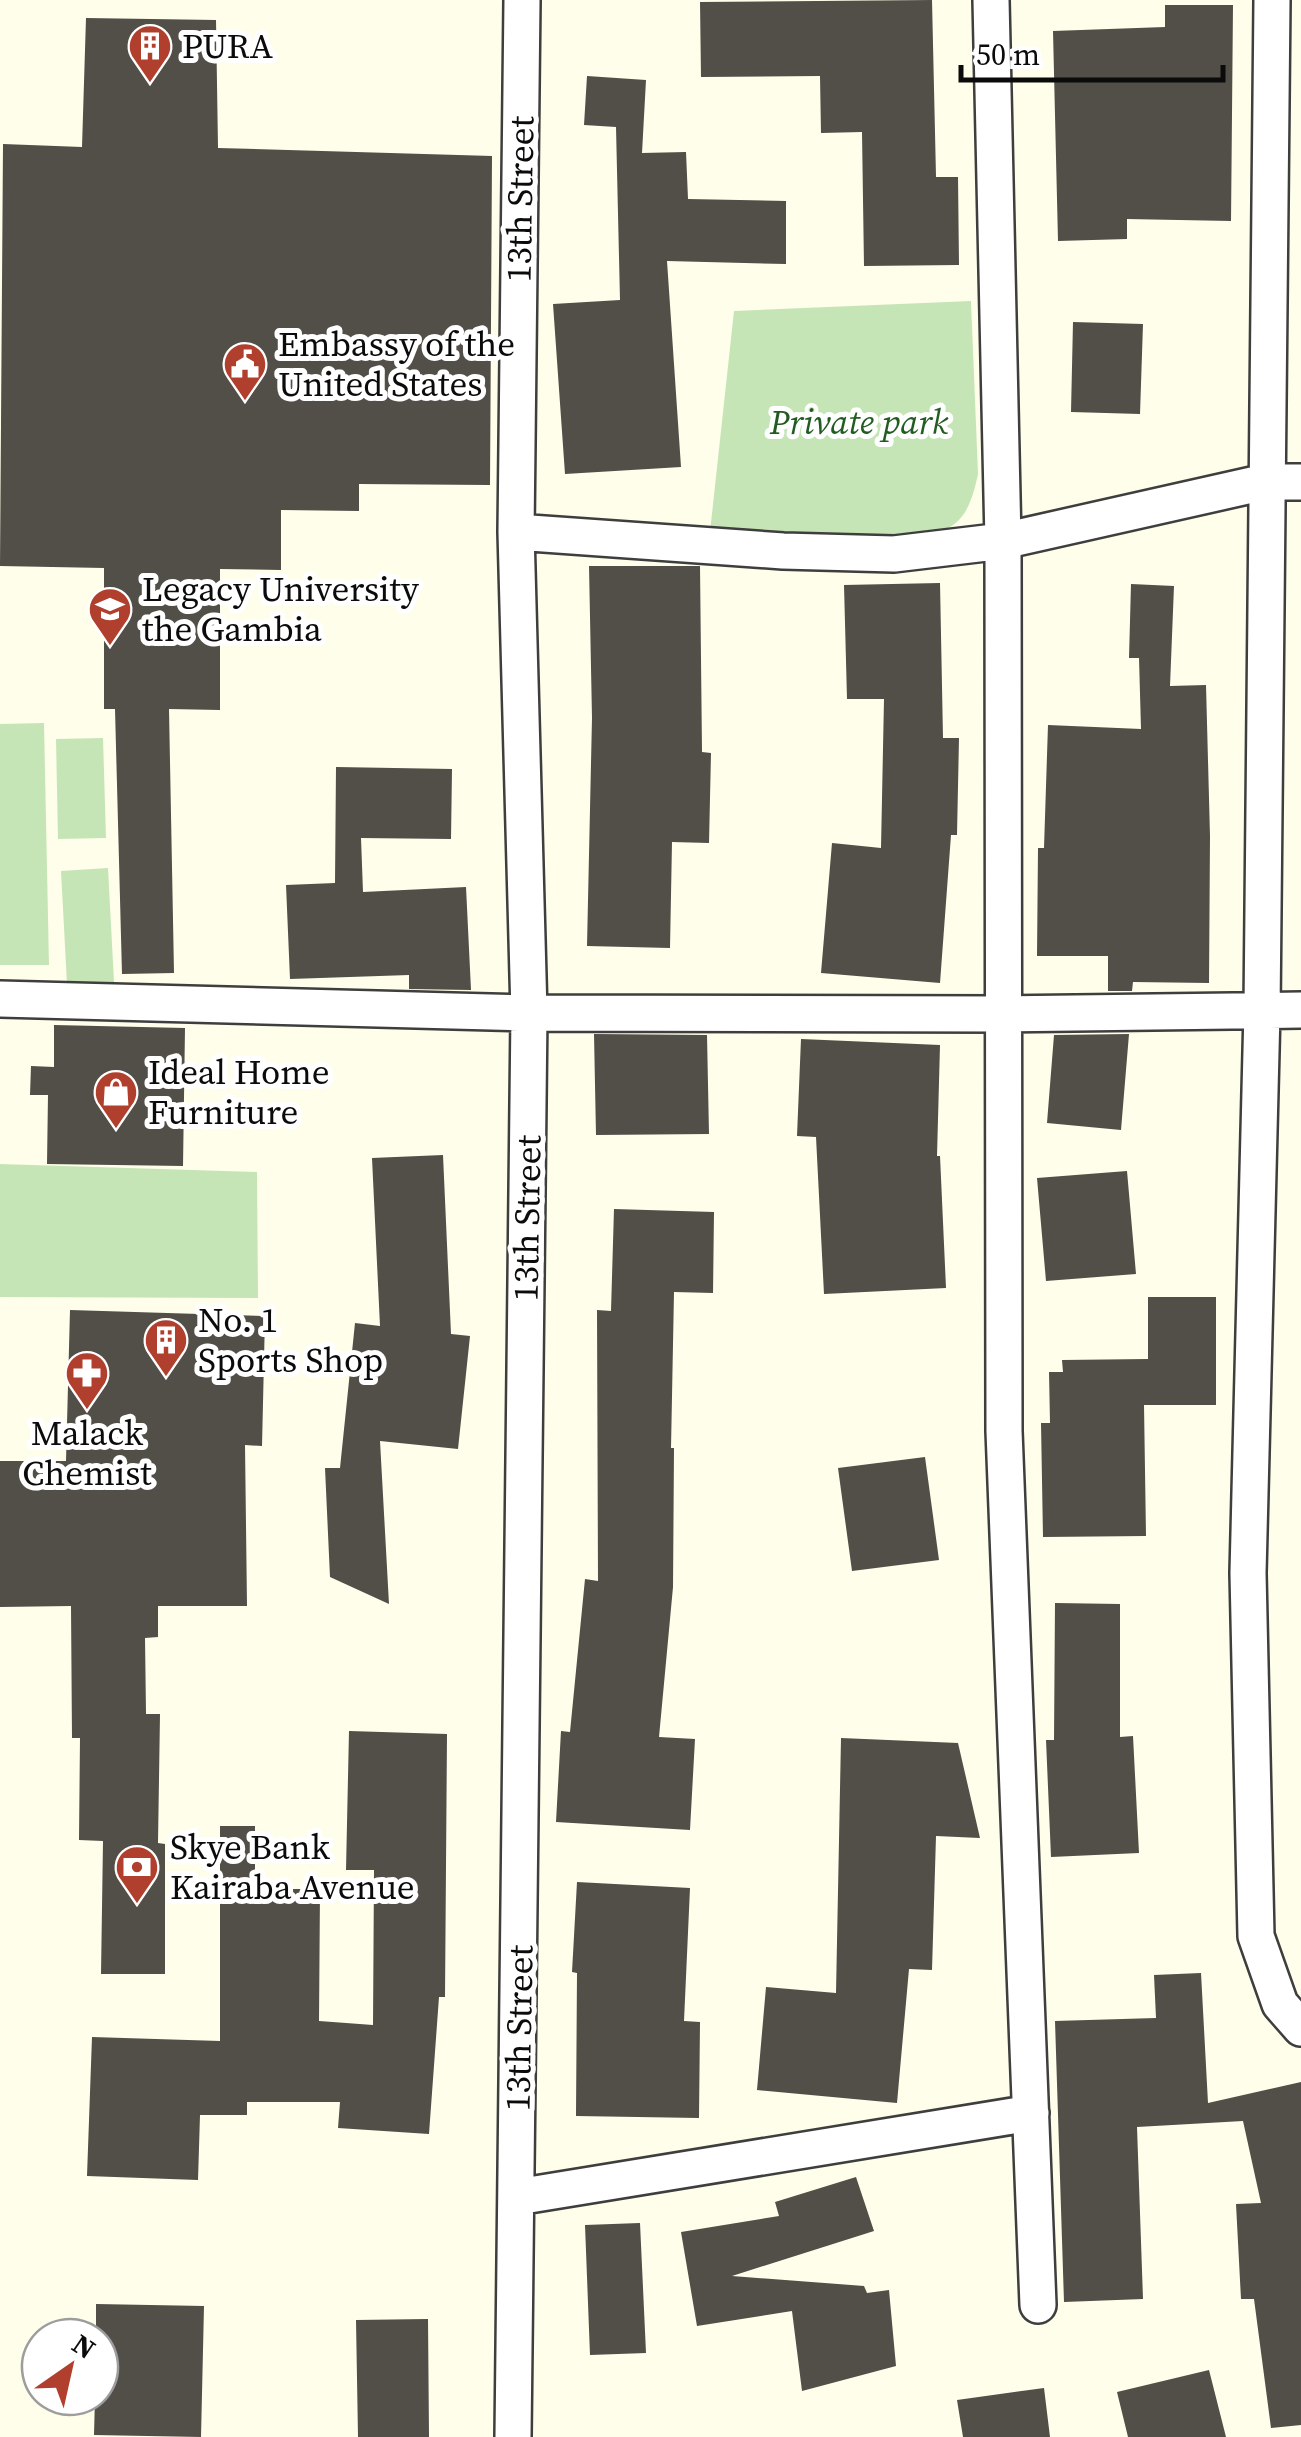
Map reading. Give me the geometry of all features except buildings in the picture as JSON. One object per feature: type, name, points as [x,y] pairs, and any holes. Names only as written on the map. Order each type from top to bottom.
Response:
[{"type":"street","name":"13th Street","points":[[513,2437],[529,1014],[516,532],[522,0]]},
{"type":"street","points":[[991,0],[1002,542],[1004,1431],[1038,2305]]},
{"type":"street","points":[[1272,0],[1262,1011],[1248,1573],[1256,1936],[1280,2004],[1301,2028]]},
{"type":"street","points":[[516,532],[783,551],[894,554],[1002,542],[1265,482],[1301,482]]},
{"type":"street","points":[[0,999],[529,1014],[1301,1010]]},
{"type":"street","points":[[518,2197],[1031,2113]]},
{"type":"green space","name":"Private park","points":[[971,301],[978,474],[969,504],[956,523],[929,534],[869,540],[710,532],[734,311]]},
{"type":"green space","points":[[44,723],[49,965],[0,965],[0,724]]},
{"type":"green space","points":[[103,738],[106,838],[58,839],[56,739]]},
{"type":"green space","points":[[108,868],[114,982],[67,984],[61,871]]},
{"type":"green space","points":[[0,1164],[257,1172],[258,1298],[0,1297]]},
{"type":"place","name":"PURA","points":[[150,84]]},
{"type":"place","name":"Embassy of the United States","points":[[245,402]]},
{"type":"place","name":"Legacy University the Gambia","points":[[110,647]]},
{"type":"place","name":"Ideal Home Furniture","points":[[116,1130]]},
{"type":"place","name":"No. 1 Sports Shop","points":[[166,1378]]},
{"type":"place","name":"Malack Chemist","points":[[87,1411]]},
{"type":"place","name":"Skye Bank Kairaba Avenue","points":[[137,1905]]}]
